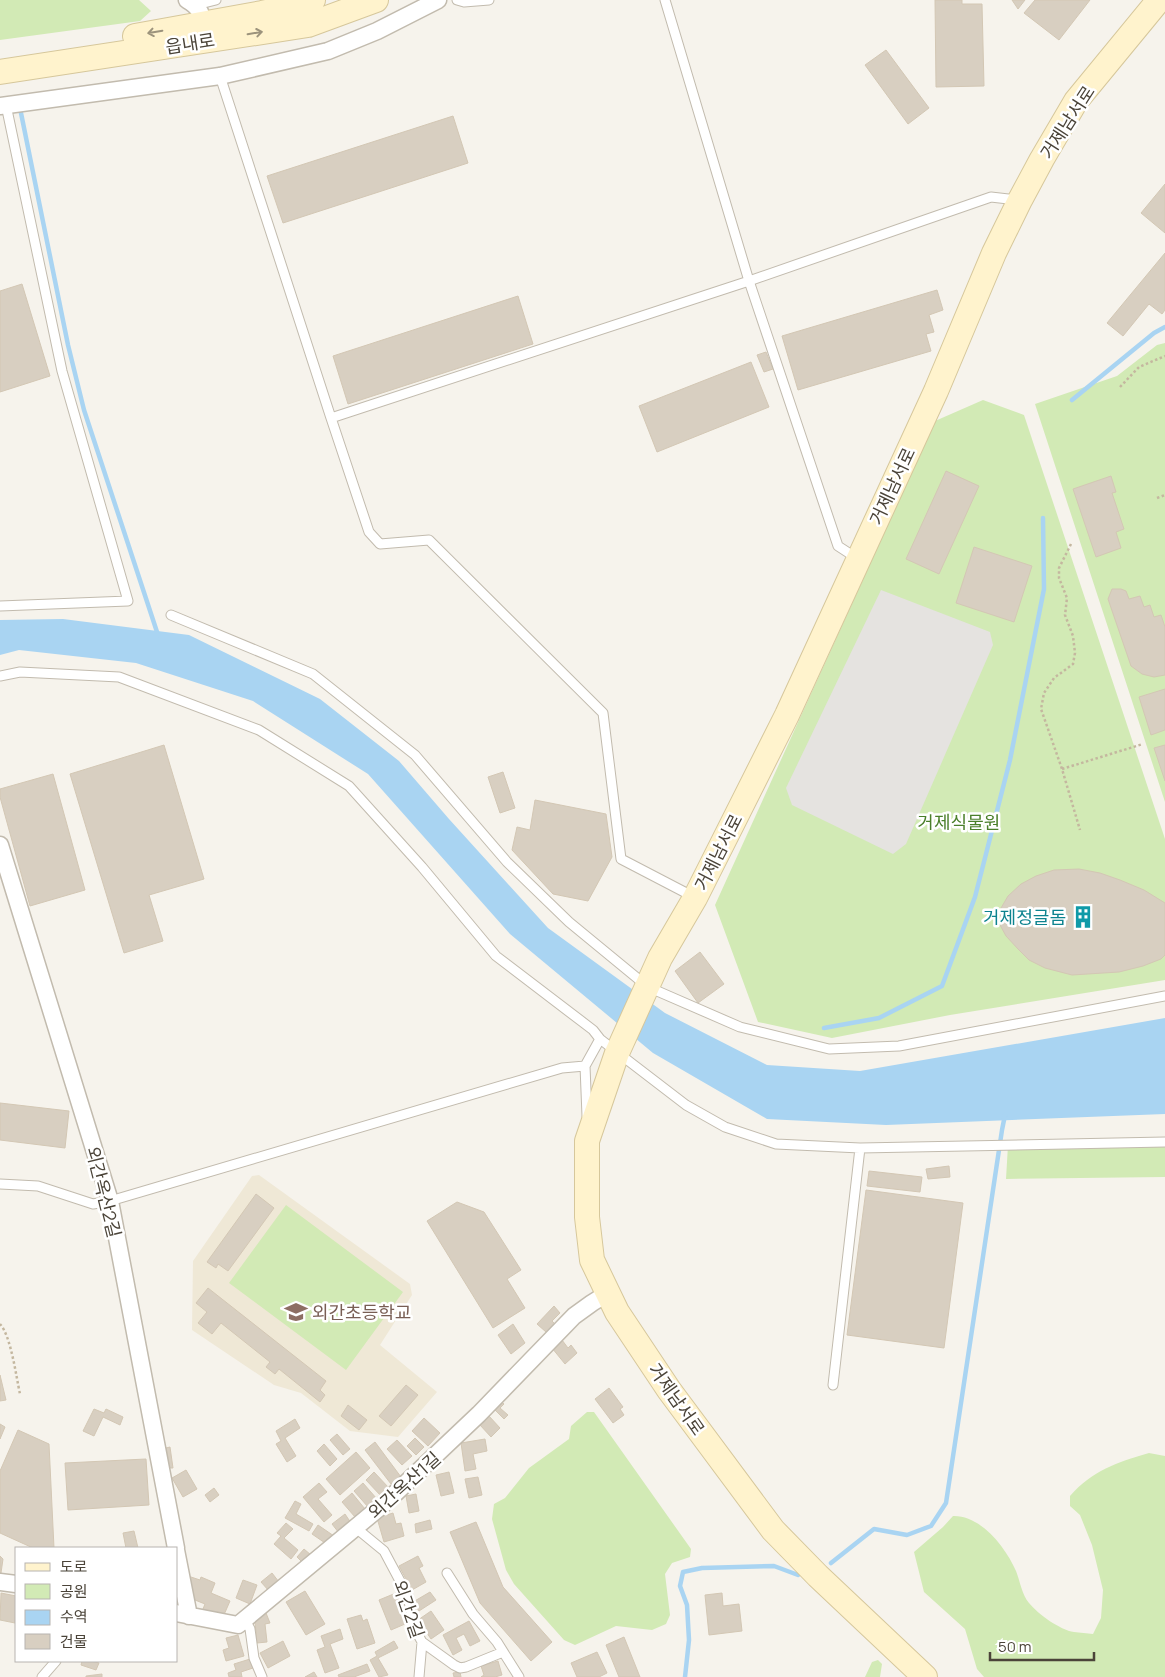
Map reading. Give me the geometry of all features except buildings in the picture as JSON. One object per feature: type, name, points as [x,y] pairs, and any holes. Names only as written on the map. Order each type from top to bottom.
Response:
[{"type":"main road","name":"읍내로","points":[[0,57],[92,43],[198,17],[262,13],[314,0]]},
{"type":"main road","name":"읍내로","points":[[0,72],[198,17],[308,26],[376,0]]},
{"type":"main road","name":"거제남서로","points":[[926,1677],[818,1576],[773,1530],[664,1382],[617,1312],[592,1260],[587,1217],[587,1141],[608,1046],[648,988],[660,958],[695,898],[787,714],[936,392],[994,253],[1020,200],[1076,101],[1157,5]]},
{"type":"street","points":[[3,106],[220,76],[328,51],[377,31],[438,0]]},
{"type":"street","name":"외간옥산2길","points":[[0,845],[110,1201],[176,1547]]},
{"type":"street","name":"외간옥산1길","points":[[245,1620],[356,1528],[447,1446],[504,1390],[574,1316],[608,1293]]},
{"type":"street","name":"외간옥산2길","points":[[178,1571],[182,1614]]},
{"type":"street","points":[[0,1582],[15,1584]]},
{"type":"street","points":[[182,1614],[238,1625],[245,1620]]},
{"type":"lane","points":[[198,17],[216,0]]},
{"type":"lane","points":[[457,0],[464,2],[489,0]]},
{"type":"lane","points":[[665,0],[750,280],[838,546],[858,559]]},
{"type":"lane","points":[[220,76],[369,532],[380,544],[429,540],[602,713],[621,859],[695,898]]},
{"type":"lane","points":[[0,606],[128,601],[62,371],[3,106]]},
{"type":"lane","points":[[331,418],[750,280],[991,197],[1020,200]]},
{"type":"lane","points":[[171,615],[313,674],[415,754],[507,862],[569,922],[648,988],[740,1027],[830,1049],[899,1046],[1165,996]]},
{"type":"lane","points":[[0,676],[20,672],[119,677],[259,730],[349,786],[422,868],[496,956],[593,1030],[608,1046],[686,1105],[724,1127],[776,1144],[860,1148],[1165,1142]]},
{"type":"lane","points":[[0,1184],[38,1186],[93,1204],[110,1201],[562,1068],[586,1066],[608,1046]]},
{"type":"lane","points":[[586,1066],[587,1141]]},
{"type":"lane","points":[[833,1385],[860,1148]]},
{"type":"lane","name":"외간2길","points":[[356,1528],[384,1551],[408,1596],[414,1626],[422,1642],[419,1677]]},
{"type":"lane","points":[[447,1573],[473,1614],[503,1652],[519,1677]]},
{"type":"lane","points":[[245,1620],[250,1629],[254,1658],[262,1677]]},
{"type":"lane","points":[[422,1642],[460,1668],[503,1652]]},
{"type":"lane","points":[[42,1677],[55,1662]]},
{"type":"path","points":[[1120,387],[1139,367],[1165,356]]},
{"type":"path","points":[[1157,498],[1165,495]]},
{"type":"path","points":[[1071,544],[1059,568],[1059,578],[1067,598],[1065,615],[1073,636],[1075,653],[1073,664],[1054,678],[1044,693],[1041,709],[1062,769],[1080,830]]},
{"type":"path","points":[[1062,769],[1143,744]]},
{"type":"path","points":[[0,1324],[4,1328],[20,1394]]},
{"type":"shaded area","points":[[881,590],[990,632],[993,645],[906,844],[893,854],[792,805],[786,788]]},
{"type":"shaded area","name":"외간초등학교","points":[[259,1175],[410,1284],[412,1295],[380,1345],[437,1392],[398,1437],[350,1431],[301,1393],[274,1385],[192,1330],[193,1261],[252,1176]]},
{"type":"green space","points":[[0,0],[139,0],[151,11],[140,21],[0,40]]},
{"type":"green space","points":[[1165,343],[1165,802],[1035,404],[1117,376],[1157,345]]},
{"type":"green space","name":"거제식물원","points":[[983,400],[1024,415],[1165,839],[1165,980],[950,1015],[832,1038],[758,1022],[715,905],[935,421]]},
{"type":"green space","points":[[1165,1142],[1165,1177],[1006,1179],[1008,1145]]},
{"type":"green space","points":[[286,1205],[403,1292],[346,1370],[229,1283]]},
{"type":"green space","points":[[587,1412],[594,1412],[691,1549],[690,1557],[672,1563],[665,1574],[670,1615],[666,1624],[652,1630],[616,1626],[575,1645],[564,1640],[514,1584],[506,1570],[492,1519],[494,1504],[505,1498],[529,1468],[569,1439],[571,1426]]},
{"type":"green space","points":[[1149,1453],[1165,1456],[1165,1677],[984,1677],[977,1669],[965,1629],[924,1592],[914,1552],[953,1516],[973,1521],[991,1534],[1006,1553],[1016,1571],[1025,1596],[1033,1607],[1050,1621],[1068,1631],[1093,1634],[1101,1618],[1103,1590],[1092,1545],[1080,1515],[1070,1506],[1070,1496],[1087,1480],[1106,1468]]},
{"type":"green space","points":[[878,1660],[882,1664],[880,1677],[865,1677],[872,1662]]},
{"type":"water","points":[[63,619],[189,635],[320,699],[399,761],[548,928],[665,1013],[767,1065],[860,1071],[1165,1018],[1165,1114],[886,1125],[767,1119],[653,1053],[510,934],[368,774],[253,701],[136,663],[19,650],[0,655],[0,620]]},
{"type":"waterway","points":[[21,113],[68,345],[84,410],[158,635]]},
{"type":"waterway","points":[[1072,400],[1154,333],[1165,327]]},
{"type":"waterway","points":[[824,1028],[879,1018],[942,986],[975,897],[1010,760],[1044,589],[1043,518]]},
{"type":"waterway","points":[[831,1563],[874,1529],[907,1535],[931,1526],[946,1503],[1005,1115]]},
{"type":"waterway","points":[[685,1677],[689,1640],[687,1605],[680,1586],[683,1572],[702,1568],[774,1566],[798,1575]]},
{"type":"place","name":"거제정글돔","points":[[1083,917]]},
{"type":"place","name":"외간초등학교","points":[[296,1312]]}]
